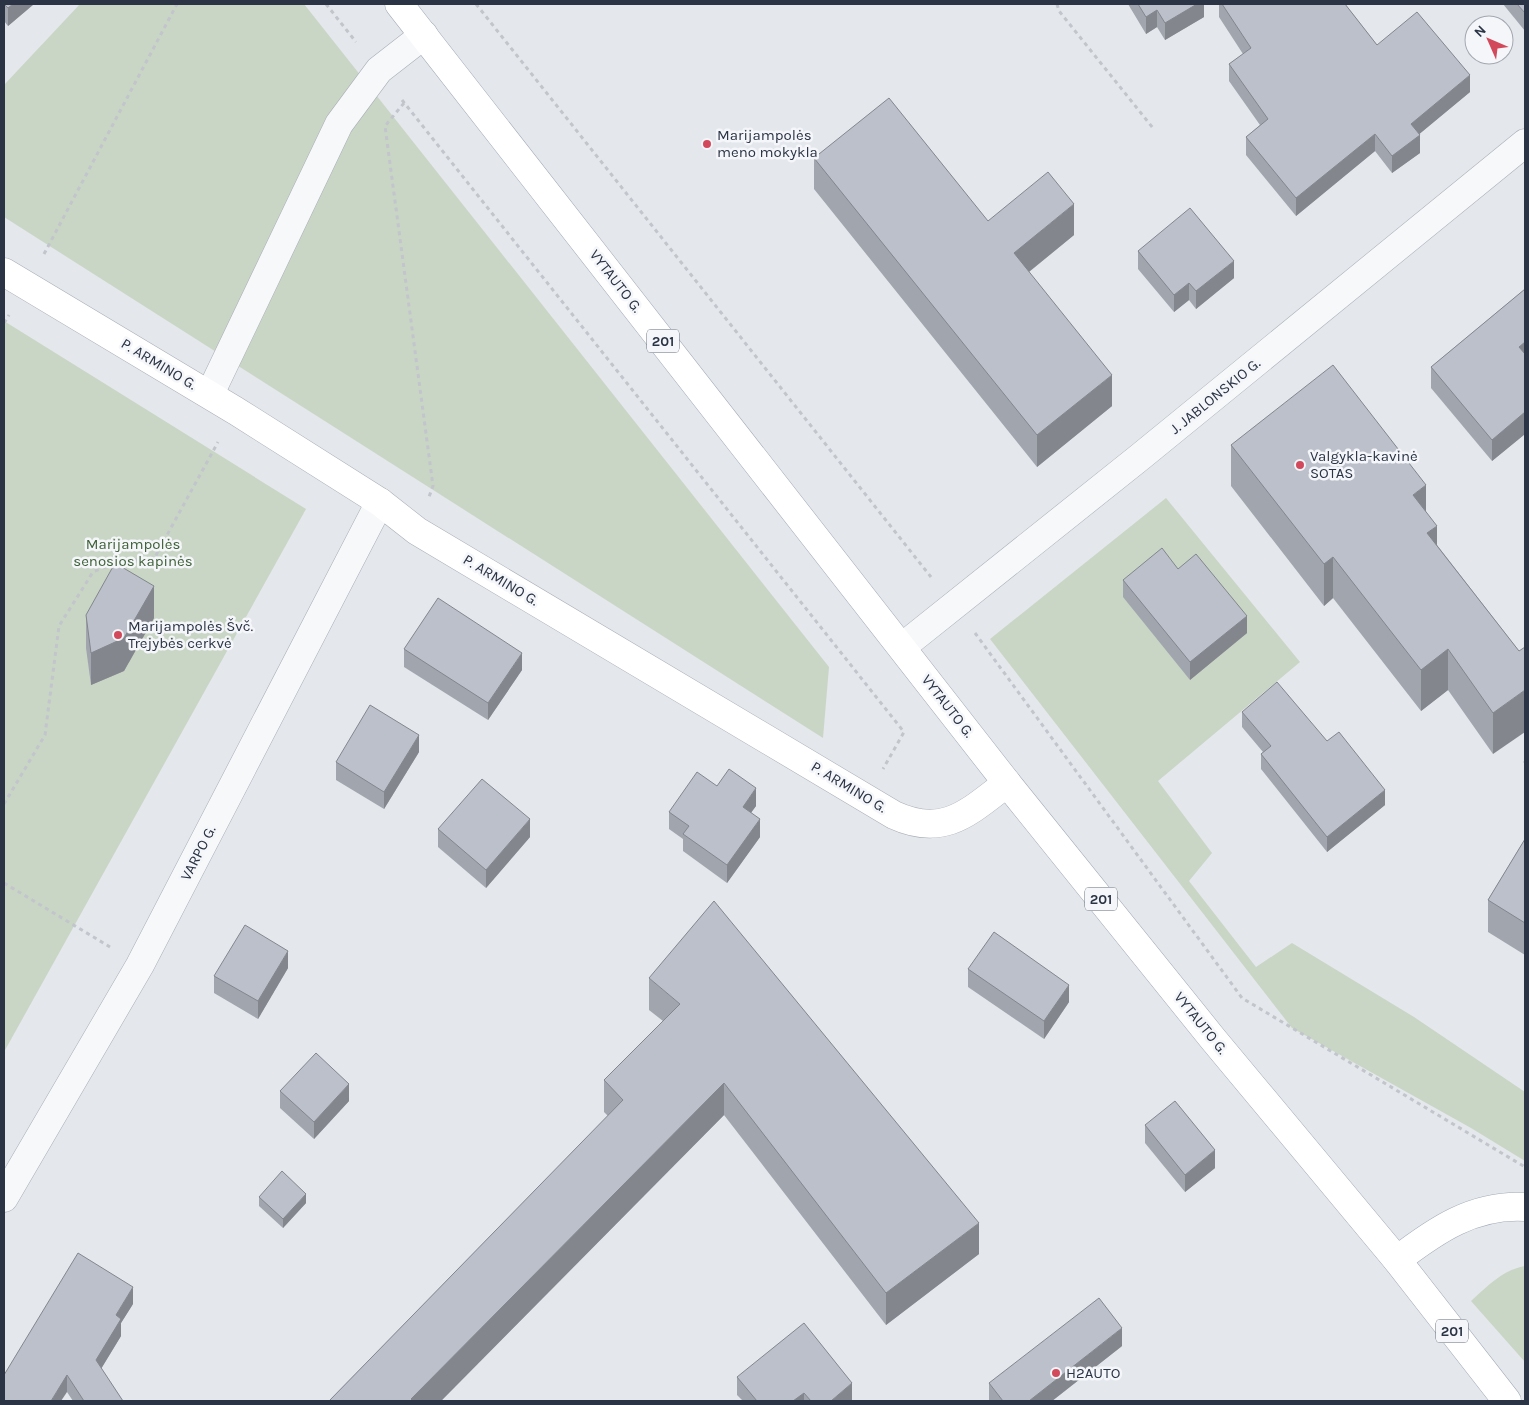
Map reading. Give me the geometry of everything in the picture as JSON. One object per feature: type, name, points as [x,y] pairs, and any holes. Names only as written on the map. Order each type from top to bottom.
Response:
[{"type":"main road","name":"VYTAUTO G.","points":[[399,4],[1007,783],[1214,1039],[1397,1260],[1507,1401]]},
{"type":"main road","name":"P. ARMINO G.","points":[[4,272],[210,394],[380,502],[417,531],[911,823],[931,826],[952,820],[973,809],[1007,783]]},
{"type":"main road","points":[[1397,1260],[1426,1238],[1472,1213],[1503,1206],[1525,1207]]},
{"type":"street","points":[[210,394],[339,124],[379,70],[424,35]]},
{"type":"street","name":"J. JABLONSKIO G.","points":[[902,647],[1140,457],[1525,143]]},
{"type":"street","name":"VARPO G.","points":[[4,1198],[140,965],[380,502]]},
{"type":"path","points":[[27,286],[177,4]]},
{"type":"path","points":[[326,4],[904,732],[867,798]]},
{"type":"path","points":[[1056,4],[1059,11],[1153,128]]},
{"type":"path","points":[[404,102],[386,126],[433,486],[417,531]]},
{"type":"path","points":[[4,804],[45,734],[59,626],[93,572],[115,563],[155,557],[236,411]]},
{"type":"path","points":[[4,883],[140,965]]},
{"type":"green space","points":[[80,4],[304,4],[829,667],[823,738],[4,217],[4,85]]},
{"type":"green space","name":"Marijampolės senosios kapinės","points":[[4,321],[306,509],[4,1052]]},
{"type":"green space","points":[[1166,498],[1300,662],[1158,781],[1212,853],[1189,881],[1256,967],[1292,943],[1414,1017],[1525,1092],[1525,1161],[1471,1128],[1292,1028],[990,639]]},
{"type":"green space","points":[[1525,1266],[1525,1362],[1471,1301],[1502,1275]]},
{"type":"building","points":[[4,4],[13,4],[8,8]]},
{"type":"building","points":[[1138,4],[1197,4],[1165,23],[1157,10],[1146,17]]},
{"type":"building","points":[[1222,4],[1345,4],[1377,45],[1417,12],[1470,75],[1411,124],[1420,135],[1392,156],[1375,134],[1296,198],[1246,137],[1268,119],[1229,64],[1251,48]]},
{"type":"building","points":[[1517,4],[1525,4],[1525,13]]},
{"type":"building","points":[[889,98],[988,221],[1048,172],[1074,204],[1014,253],[1112,375],[1037,435],[814,158]]},
{"type":"building","points":[[1190,208],[1234,261],[1196,291],[1189,283],[1174,295],[1138,251]]},
{"type":"building","points":[[1525,289],[1525,342],[1519,347],[1525,354],[1525,412],[1492,440],[1431,367]]},
{"type":"building","points":[[1333,365],[1426,485],[1413,495],[1437,526],[1427,533],[1519,651],[1525,647],[1525,690],[1493,713],[1448,649],[1421,670],[1333,557],[1324,564],[1231,445]]},
{"type":"building","points":[[1162,548],[1178,569],[1196,554],[1247,616],[1190,662],[1123,580]]},
{"type":"building","points":[[115,563],[154,586],[124,638],[91,653],[86,615]]},
{"type":"building","points":[[438,598],[522,653],[488,703],[404,649]]},
{"type":"building","points":[[1277,682],[1327,741],[1339,732],[1385,790],[1327,837],[1261,754],[1271,746],[1242,712]]},
{"type":"building","points":[[370,705],[419,735],[384,792],[336,762]]},
{"type":"building","points":[[729,769],[756,788],[743,807],[760,819],[727,865],[683,834],[689,826],[669,812],[697,772],[717,786]]},
{"type":"building","points":[[482,779],[530,819],[486,870],[438,829]]},
{"type":"building","points":[[1525,839],[1525,923],[1488,900]]},
{"type":"building","points":[[714,901],[979,1223],[886,1293],[724,1083],[411,1399],[413,1401],[329,1401],[623,1100],[604,1080],[680,1004],[649,978]]},
{"type":"building","points":[[245,925],[288,951],[258,1001],[214,976]]},
{"type":"building","points":[[994,932],[1069,985],[1044,1021],[968,969]]},
{"type":"building","points":[[316,1053],[349,1084],[314,1122],[280,1091]]},
{"type":"building","points":[[1175,1101],[1215,1150],[1185,1175],[1145,1125]]},
{"type":"building","points":[[282,1171],[306,1194],[283,1219],[259,1197]]},
{"type":"building","points":[[78,1253],[133,1287],[116,1315],[121,1319],[96,1360],[123,1401],[84,1401],[67,1375],[51,1401],[4,1401],[4,1375]]},
{"type":"building","points":[[1099,1298],[1122,1328],[1029,1401],[1003,1401],[989,1383]]},
{"type":"building","points":[[804,1323],[852,1383],[831,1401],[811,1401],[804,1393],[793,1401],[757,1401],[737,1377]]},
{"type":"place","name":"Marijampolės meno mokykla","points":[[707,144]]},
{"type":"place","name":"Valgykla-kavinė SOTAS","points":[[1300,465]]},
{"type":"place","name":"Marijampolės Švč. Trejybės cerkvė","points":[[118,635]]},
{"type":"place","name":"H2AUTO","points":[[1056,1373]]}]
